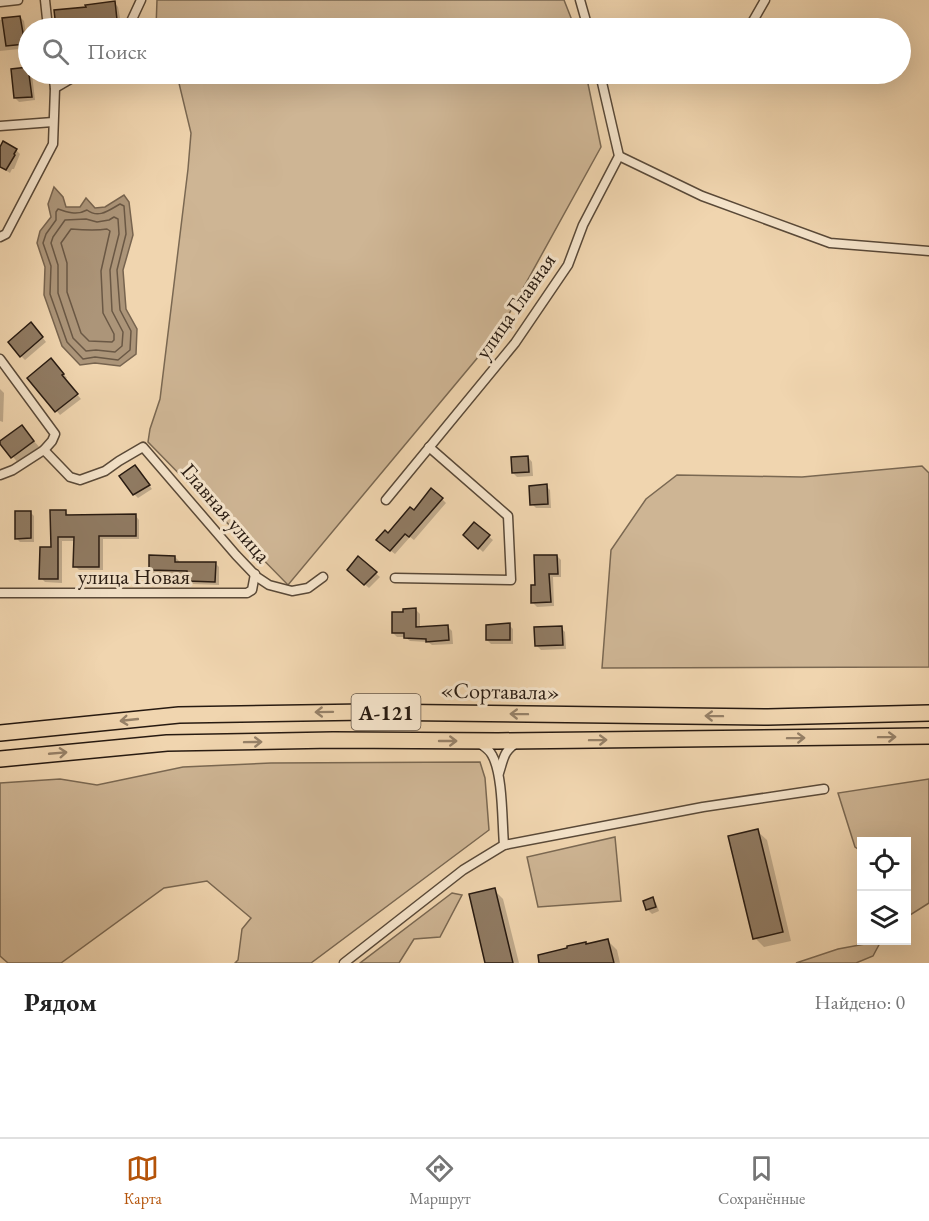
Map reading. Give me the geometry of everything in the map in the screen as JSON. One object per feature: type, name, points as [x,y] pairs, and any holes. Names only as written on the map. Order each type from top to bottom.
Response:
[{"type":"highway","name":"«Сортавала»","points":[[0,732],[179,715],[366,712],[772,717],[929,713]]},
{"type":"highway","name":"А-121","points":[[0,759],[168,743],[929,736]]},
{"type":"street","points":[[0,2],[18,0]]},
{"type":"street","points":[[45,0],[47,18]]},
{"type":"street","points":[[133,18],[141,0]]},
{"type":"street","points":[[580,0],[585,18]]},
{"type":"street","points":[[755,18],[765,0]]},
{"type":"street","points":[[0,237],[6,234],[53,144],[54,84]]},
{"type":"street","points":[[55,88],[62,84]]},
{"type":"street","points":[[602,84],[619,156],[702,196],[830,243],[929,250]]},
{"type":"street","points":[[0,126],[53,122]]},
{"type":"street","name":"улица Главная","points":[[386,500],[515,343],[568,265],[583,225],[619,156]]},
{"type":"street","points":[[0,359],[55,434],[44,450],[13,470],[0,475]]},
{"type":"street","name":"Главная улица","points":[[44,450],[70,477],[80,480],[105,471],[143,447],[236,555],[269,585],[292,591],[308,588],[322,578]]},
{"type":"street","points":[[395,578],[511,580],[508,516],[429,447]]},
{"type":"street","name":"улица Новая","points":[[0,593],[247,593],[252,590],[255,574]]},
{"type":"street","points":[[477,741],[489,750],[499,774],[504,845]]},
{"type":"street","points":[[499,774],[509,748],[521,741]]},
{"type":"street","points":[[344,963],[463,870],[504,845],[703,807],[824,789]]},
{"type":"shaded area","points":[[157,0],[564,0],[571,18],[156,18]]},
{"type":"shaded area","points":[[179,84],[588,84],[601,147],[499,332],[288,585],[148,442],[160,399],[191,133]]},
{"type":"shaded area","points":[[922,466],[929,473],[929,667],[602,668],[611,550],[646,499],[677,475],[802,477]]},
{"type":"shaded area","points":[[480,762],[485,778],[489,830],[311,963],[235,963],[238,960],[242,929],[251,918],[207,881],[164,888],[61,963],[8,963],[0,956],[0,783],[60,779],[97,785],[183,767],[271,763]]},
{"type":"shaded area","points":[[929,779],[929,903],[911,914],[911,837],[857,837],[857,848],[838,793]]},
{"type":"shaded area","points":[[615,837],[621,901],[538,907],[527,857]]},
{"type":"shaded area","points":[[452,893],[462,895],[440,937],[414,939],[399,963],[360,963]]},
{"type":"shaded area","points":[[860,945],[879,945],[873,956],[856,963],[796,963],[838,949]]},
{"type":"water","points":[[54,187],[63,197],[66,207],[80,207],[86,198],[95,208],[105,207],[124,195],[129,202],[133,235],[123,270],[126,309],[137,329],[136,354],[120,366],[95,363],[80,365],[62,346],[44,295],[45,267],[37,243],[40,231],[51,217],[48,204]]},
{"type":"building","points":[[115,1],[117,18],[55,18],[54,10],[86,7],[85,5]]},
{"type":"building","points":[[20,16],[18,18],[18,45],[6,46],[2,18]]},
{"type":"building","points":[[18,68],[18,84],[30,84],[32,97],[14,98],[11,69]]},
{"type":"building","points":[[3,141],[17,149],[6,170],[0,167],[0,147]]},
{"type":"building","points":[[31,322],[43,337],[20,357],[8,342]]},
{"type":"building","points":[[51,358],[78,394],[55,412],[27,378]]},
{"type":"building","points":[[22,425],[34,441],[11,458],[0,441]]},
{"type":"building","points":[[528,456],[529,472],[512,473],[511,457]]},
{"type":"building","points":[[135,465],[150,485],[133,495],[119,476]]},
{"type":"building","points":[[547,484],[548,504],[530,505],[529,486]]},
{"type":"building","points":[[431,488],[443,498],[409,537],[405,534],[390,551],[376,540],[385,530],[388,533],[410,507],[414,510]]},
{"type":"building","points":[[50,510],[66,510],[66,515],[136,514],[136,536],[99,536],[99,567],[73,567],[74,537],[58,537],[58,579],[39,579],[40,547],[51,547]]},
{"type":"building","points":[[15,511],[31,511],[31,538],[15,539]]},
{"type":"building","points":[[474,522],[490,535],[478,549],[463,535]]},
{"type":"building","points":[[149,555],[175,556],[175,562],[216,562],[215,582],[187,581],[187,571],[149,570]]},
{"type":"building","points":[[534,555],[557,555],[558,574],[549,574],[551,602],[531,603],[531,585],[535,585]]},
{"type":"building","points":[[358,556],[377,572],[364,585],[347,570]]},
{"type":"building","points":[[416,608],[416,627],[448,625],[449,640],[426,642],[426,639],[404,638],[404,633],[392,633],[392,612],[403,612],[403,609]]},
{"type":"building","points":[[510,623],[510,640],[486,640],[486,625]]},
{"type":"building","points":[[562,626],[563,645],[535,646],[534,627]]},
{"type":"building","points":[[758,829],[783,932],[753,939],[728,836]]},
{"type":"building","points":[[495,888],[513,963],[485,963],[469,894]]},
{"type":"building","points":[[653,897],[656,907],[646,910],[643,901]]},
{"type":"building","points":[[608,939],[614,963],[539,963],[538,955],[567,948],[567,946]]}]
